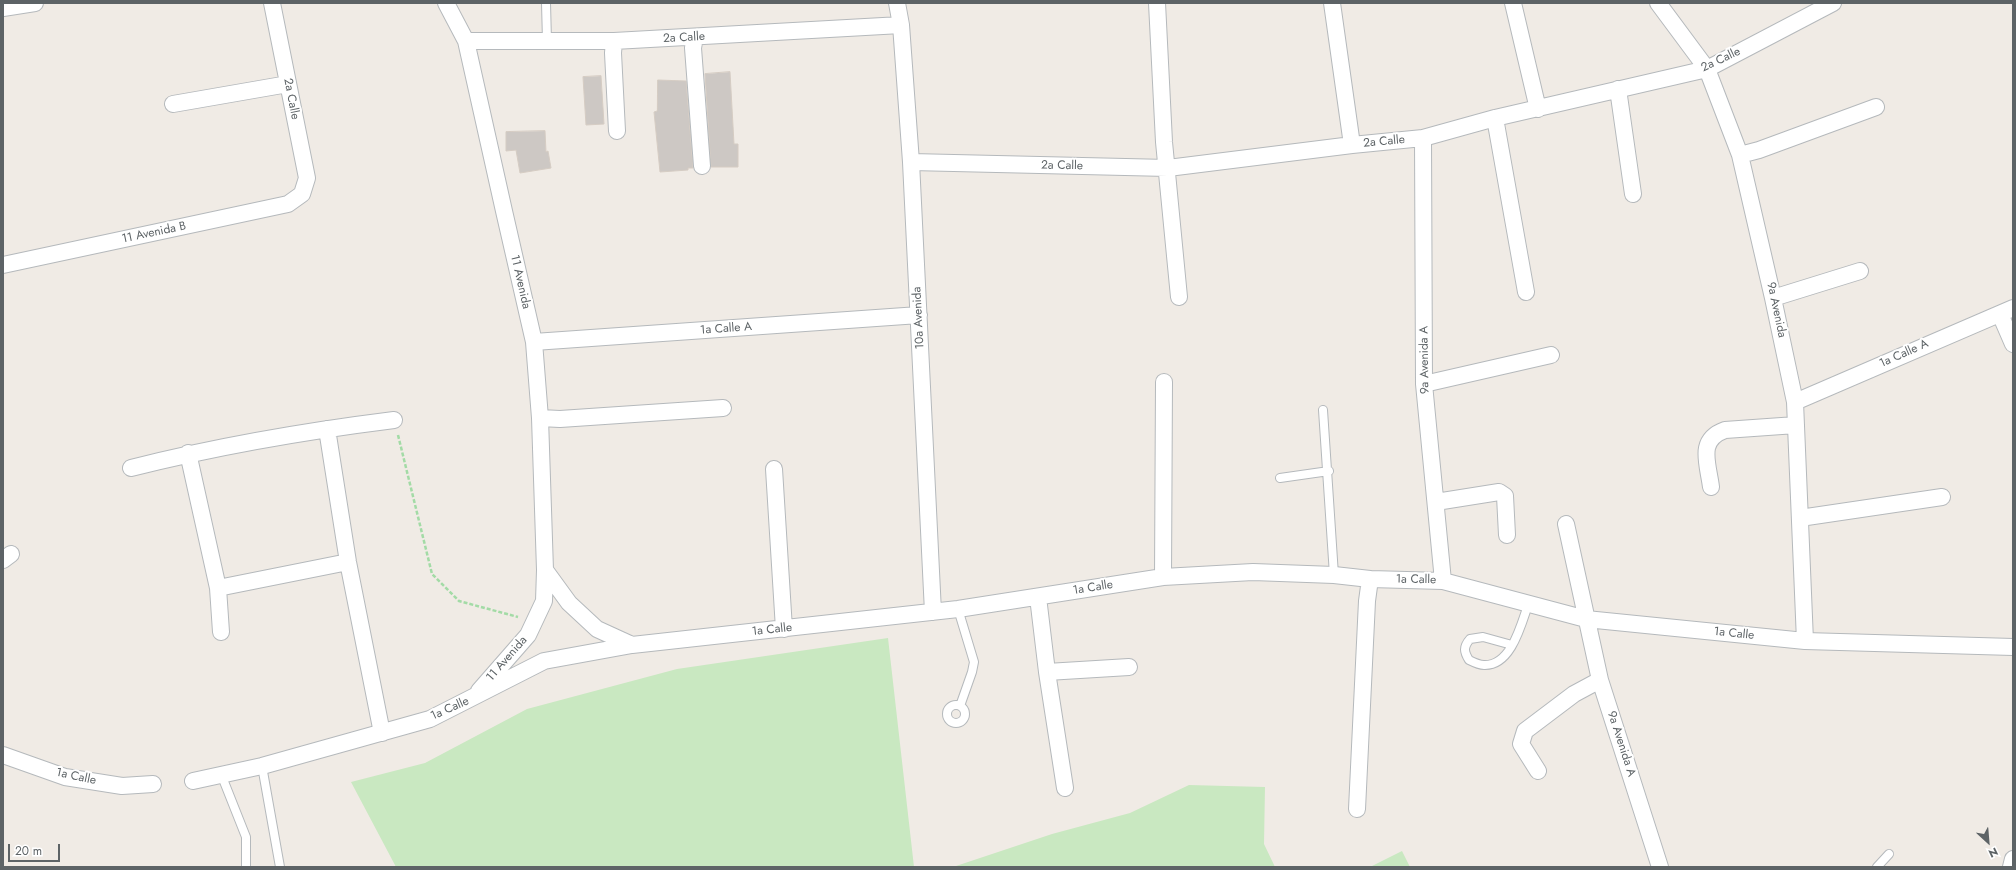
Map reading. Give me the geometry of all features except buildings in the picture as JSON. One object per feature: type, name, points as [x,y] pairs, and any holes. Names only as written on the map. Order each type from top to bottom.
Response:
[{"type":"street","points":[[3,8],[35,3]]},
{"type":"street","name":"2a Calle","points":[[272,3],[307,178],[302,194]]},
{"type":"street","name":"11 Avenida","points":[[446,3],[466,41],[534,342],[540,418],[545,570],[544,601],[528,635],[472,699]]},
{"type":"street","name":"10a Avenida","points":[[897,3],[901,25],[911,162],[933,612]]},
{"type":"street","name":"10a Avenida","points":[[901,25],[904,3]]},
{"type":"street","points":[[1157,3],[1164,142],[1168,168],[1179,297]]},
{"type":"street","points":[[1332,3],[1352,145]]},
{"type":"street","points":[[1512,3],[1538,109]]},
{"type":"street","name":"9a Avenida","points":[[1658,3],[1707,70],[1740,155],[1773,298],[1795,402],[1805,642]]},
{"type":"street","name":"2a Calle","points":[[911,162],[1168,168],[1352,145],[1423,138],[1495,118],[1707,70],[1833,3]]},
{"type":"street","name":"2a Calle","points":[[466,41],[614,41],[901,25]]},
{"type":"street","points":[[695,37],[693,48],[702,166]]},
{"type":"street","points":[[614,41],[613,53],[617,131]]},
{"type":"street","points":[[173,104],[288,84]]},
{"type":"street","points":[[1618,89],[1633,194]]},
{"type":"street","points":[[1740,155],[1759,150],[1876,107]]},
{"type":"street","points":[[1495,118],[1526,292]]},
{"type":"street","name":"9a Avenida A","points":[[1423,138],[1424,384],[1444,580]]},
{"type":"street","name":"11 Avenida B","points":[[3,265],[288,204],[302,194]]},
{"type":"street","points":[[1773,298],[1860,271]]},
{"type":"street","points":[[2006,311],[2013,344]]},
{"type":"street","name":"1a Calle A","points":[[1795,402],[2006,311]]},
{"type":"street","name":"1a Calle A","points":[[534,342],[919,315]]},
{"type":"street","points":[[1424,384],[1551,355]]},
{"type":"street","points":[[1163,577],[1164,382]]},
{"type":"street","points":[[540,418],[560,419],[723,408]]},
{"type":"street","points":[[131,468],[188,454],[327,428],[394,420]]},
{"type":"street","points":[[1711,487],[1706,447],[1709,440],[1715,434],[1725,430],[1796,424]]},
{"type":"street","points":[[327,428],[348,562],[382,733]]},
{"type":"street","points":[[188,454],[218,588],[221,632]]},
{"type":"street","points":[[774,469],[784,629]]},
{"type":"street","points":[[1436,502],[1499,492],[1503,493],[1505,496],[1506,535]]},
{"type":"street","points":[[1800,518],[1942,497]]},
{"type":"street","name":"9a Avenida A","points":[[1566,524],[1600,680],[1660,867]]},
{"type":"street","points":[[218,588],[348,562]]},
{"type":"street","points":[[545,570],[569,603],[598,629],[632,645]]},
{"type":"street","name":"1a Calle","points":[[193,781],[262,766],[430,719],[472,699],[544,661],[632,645],[958,609],[1163,577],[1253,572],[1334,575],[1370,579],[1444,580],[1528,605],[1586,620],[1805,642],[2013,647]]},
{"type":"street","points":[[1357,809],[1367,601],[1370,579]]},
{"type":"street","points":[[1038,597],[1047,672],[1065,788]]},
{"type":"street","points":[[1047,672],[1129,667]]},
{"type":"street","points":[[1538,771],[1521,744],[1525,731],[1574,694],[1600,680]]},
{"type":"street","name":"1a Calle","points":[[3,754],[65,777],[122,786],[153,784]]},
{"type":"street","points":[[2011,867],[2013,861]]},
{"type":"lane","points":[[546,3],[547,41]]},
{"type":"lane","points":[[1324,410],[1329,471],[1334,575]]},
{"type":"lane","points":[[1280,478],[1329,471]]},
{"type":"lane","points":[[1512,645],[1483,637],[1470,639],[1465,644],[1464,652],[1469,660],[1483,666],[1494,664],[1503,658],[1512,645],[1528,605]]},
{"type":"lane","points":[[958,609],[974,662],[960,706]]},
{"type":"lane","points":[[262,766],[280,867]]},
{"type":"lane","points":[[221,774],[246,837],[246,867]]},
{"type":"lane","points":[[1877,867],[1889,854]]},
{"type":"path","points":[[394,420],[432,574],[458,602],[534,621]]},
{"type":"green space","points":[[888,638],[914,867],[396,867],[351,782],[425,763],[527,709],[677,669]]},
{"type":"green space","points":[[1189,785],[1265,787],[1264,844],[1275,867],[953,867],[1052,834],[1130,813]]},
{"type":"green space","points":[[1402,851],[1410,867],[1370,867]]}]
